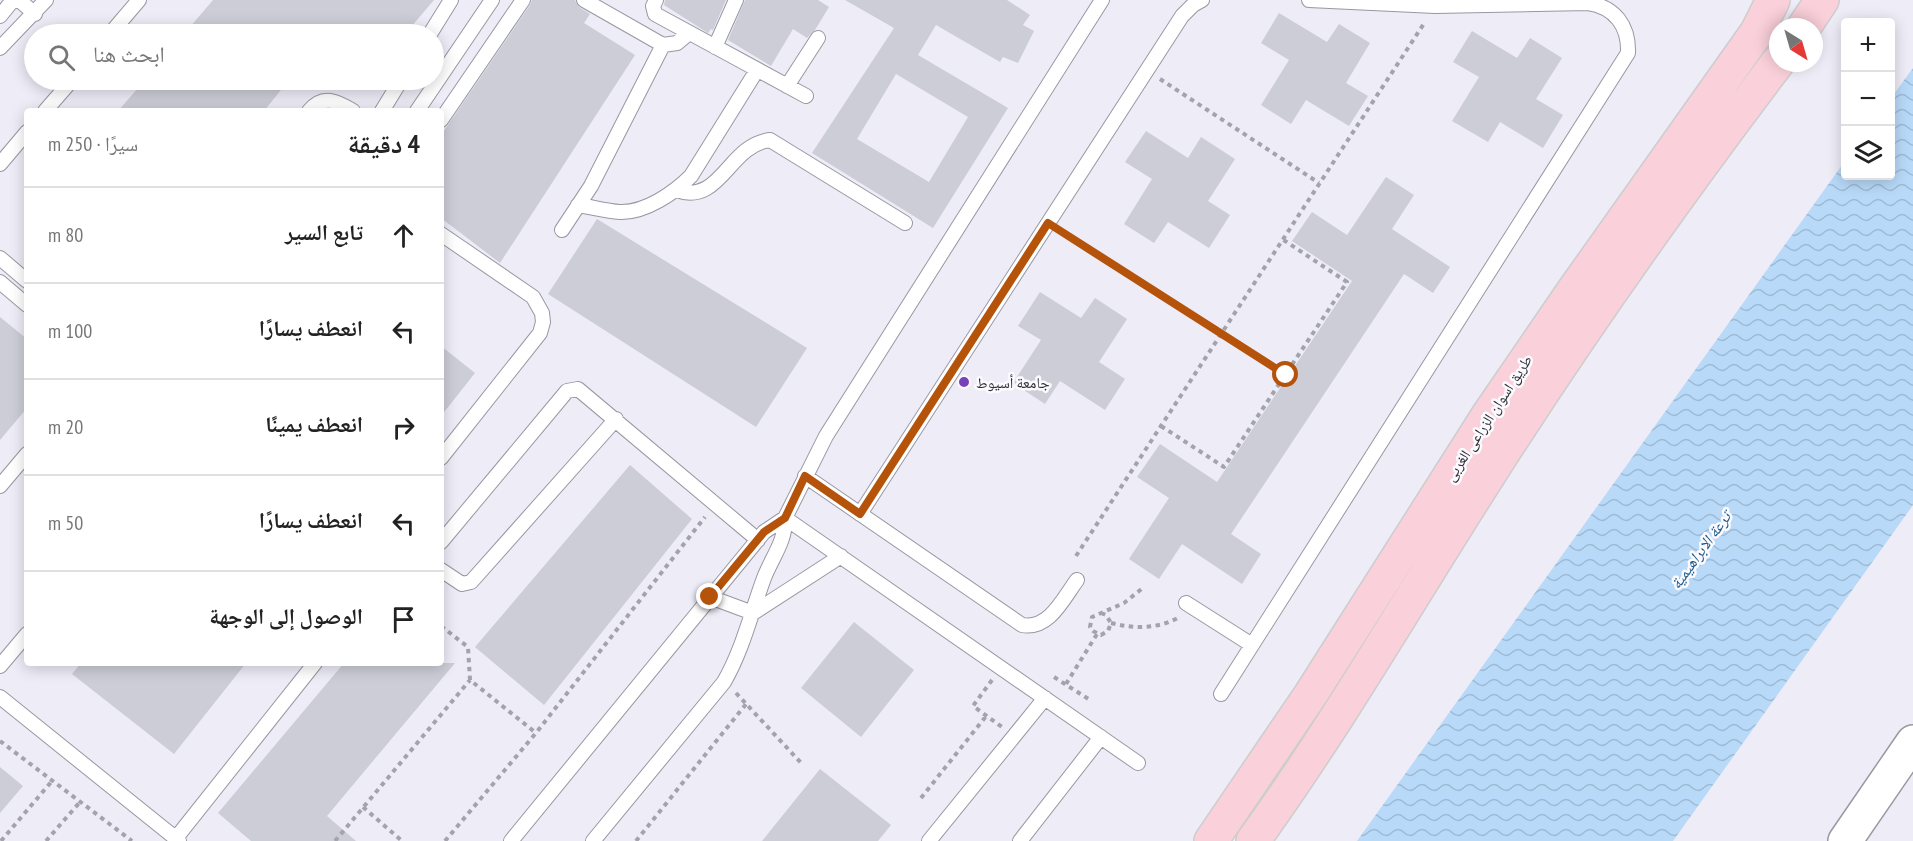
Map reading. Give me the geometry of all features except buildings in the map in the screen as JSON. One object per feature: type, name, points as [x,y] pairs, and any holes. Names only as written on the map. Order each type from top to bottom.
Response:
[{"type":"main road","name":"طريق اسوان الزراعى الغربى","points":[[1211,841],[1311,694],[1489,414],[1757,32],[1773,0]]},
{"type":"main road","points":[[1810,18],[1822,0]]},
{"type":"main road","name":"طريق اسوان الزراعى الغربى","points":[[1253,841],[1316,751],[1543,392],[1664,215],[1771,72]]},
{"type":"street","points":[[1845,841],[1913,742]]},
{"type":"lane","points":[[0,16],[13,0]]},
{"type":"lane","points":[[19,0],[35,14]]},
{"type":"lane","points":[[25,24],[46,0]]},
{"type":"lane","points":[[119,24],[139,0]]},
{"type":"lane","points":[[435,24],[451,0]]},
{"type":"lane","points":[[444,71],[492,0]]},
{"type":"lane","points":[[444,116],[523,0]]},
{"type":"lane","points":[[584,0],[663,45],[677,43],[689,33]]},
{"type":"lane","points":[[656,0],[653,6],[655,14],[806,96]]},
{"type":"lane","points":[[715,47],[736,0]]},
{"type":"lane","points":[[593,841],[724,682],[738,655],[769,565],[782,542],[785,518],[805,476],[846,403],[1102,0]]},
{"type":"lane","points":[[860,514],[1182,16],[1202,0]]},
{"type":"lane","points":[[1221,694],[1628,53],[1629,42],[1621,21],[1613,13],[1596,4],[1436,6],[1309,0]]},
{"type":"lane","points":[[0,48],[24,25]]},
{"type":"lane","points":[[787,86],[818,38]]},
{"type":"lane","points":[[562,230],[602,164],[663,45]]},
{"type":"lane","points":[[578,205],[623,212],[652,204],[676,190],[691,176],[757,70]]},
{"type":"lane","points":[[48,108],[63,90]]},
{"type":"lane","points":[[384,108],[395,90]]},
{"type":"lane","points":[[419,108],[431,90]]},
{"type":"lane","points":[[312,108],[318,102],[333,100],[348,108]]},
{"type":"lane","points":[[0,164],[24,136]]},
{"type":"lane","points":[[676,190],[694,194],[703,191],[710,187],[745,149],[758,141],[770,140],[905,223]]},
{"type":"lane","points":[[444,236],[533,297],[542,313],[543,322],[540,333],[444,454]]},
{"type":"lane","points":[[0,258],[24,278]]},
{"type":"lane","points":[[0,282],[24,302]]},
{"type":"lane","points":[[444,538],[567,391],[578,389],[758,540]]},
{"type":"lane","points":[[444,572],[462,584],[471,582],[616,419]]},
{"type":"lane","points":[[0,486],[24,458]]},
{"type":"lane","points":[[805,476],[1022,625],[1034,626],[1046,621],[1077,580]]},
{"type":"lane","points":[[511,841],[758,540],[773,524],[785,518]]},
{"type":"lane","points":[[785,518],[1138,763]]},
{"type":"lane","points":[[753,613],[841,556]]},
{"type":"lane","points":[[710,597],[753,613]]},
{"type":"lane","points":[[1190,605],[1252,645]]},
{"type":"lane","points":[[0,666],[24,638]]},
{"type":"lane","points":[[0,697],[178,840],[313,666]]},
{"type":"lane","points":[[929,841],[1045,698]]},
{"type":"lane","points":[[1020,841],[1101,737]]},
{"type":"path","points":[[1076,556],[1436,6]]},
{"type":"path","points":[[1146,71],[1319,183]]},
{"type":"path","points":[[1048,223],[1286,375]]},
{"type":"path","points":[[1161,426],[1224,467],[1347,282],[1282,239]]},
{"type":"path","points":[[445,841],[536,733],[705,519],[703,511]]},
{"type":"path","points":[[1111,623],[1108,631],[1101,635],[1090,627],[1090,622],[1096,614],[1124,603],[1144,587]]},
{"type":"path","points":[[1101,613],[1106,615],[1111,623],[1141,628],[1155,627],[1182,616],[1190,605]]},
{"type":"path","points":[[335,841],[470,680],[468,647],[444,628]]},
{"type":"path","points":[[1066,684],[1097,634]]},
{"type":"path","points":[[1002,668],[973,706],[1015,736]]},
{"type":"path","points":[[1054,677],[1090,700]]},
{"type":"path","points":[[470,680],[536,733]]},
{"type":"path","points":[[739,697],[803,765]]},
{"type":"path","points":[[636,841],[746,704]]},
{"type":"path","points":[[921,798],[987,715]]},
{"type":"path","points":[[0,741],[132,841]]},
{"type":"path","points":[[1,841],[52,781]]},
{"type":"path","points":[[46,841],[80,802]]},
{"type":"path","points":[[363,807],[402,841]]},
{"type":"water","name":"ترعة الابراهيمية","points":[[1913,68],[1913,505],[1673,841],[1357,841],[1841,167],[1841,180],[1895,180],[1895,93]]},
{"type":"place","name":"جامعة أسيوط","points":[[964,382]]},
{"type":"route","points":[[710,597],[764,532],[785,518],[805,476],[860,514],[1048,223],[1286,375]]}]
